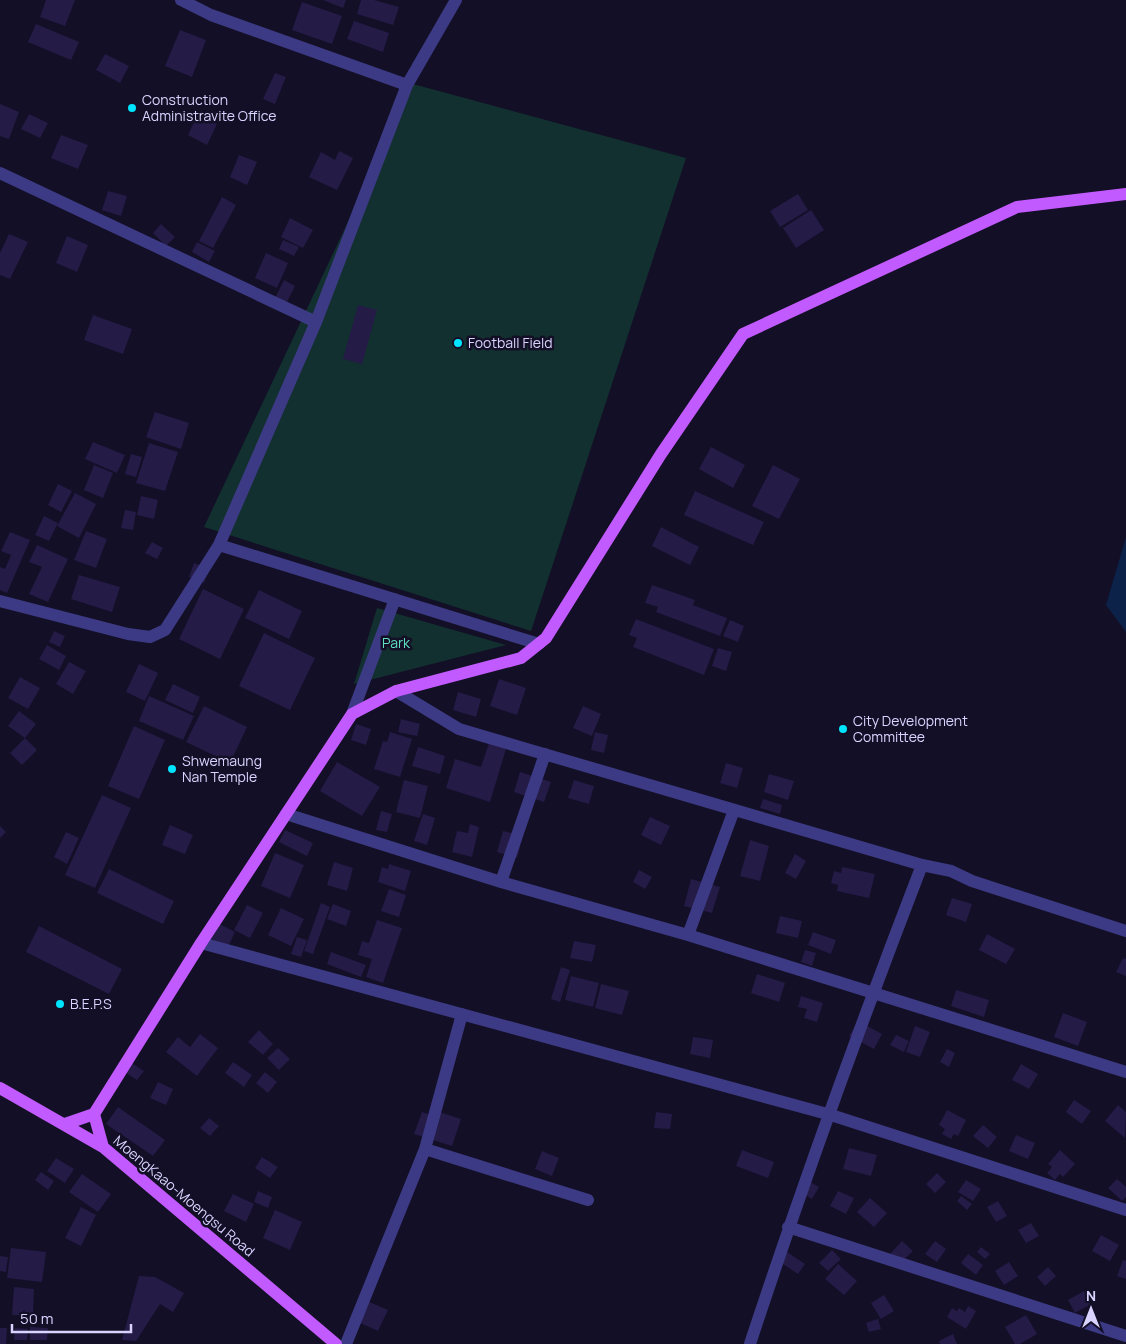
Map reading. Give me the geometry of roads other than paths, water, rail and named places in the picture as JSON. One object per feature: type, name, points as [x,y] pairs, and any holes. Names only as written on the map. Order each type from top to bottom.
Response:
[{"type":"main road","points":[[65,1124],[94,1114],[201,943],[352,714],[396,691],[521,658],[546,638],[661,454],[743,334],[1017,207],[1126,194]]},
{"type":"main road","name":"MoengKaao-Moengsu Road","points":[[0,1088],[103,1147],[336,1344]]},
{"type":"main road","points":[[94,1114],[103,1147]]},
{"type":"street","points":[[181,0],[211,15],[407,85]]},
{"type":"street","points":[[0,601],[128,634],[150,637],[165,630],[219,545],[316,322],[407,85],[456,0]]},
{"type":"street","points":[[0,172],[316,322]]},
{"type":"street","points":[[219,545],[539,644]]},
{"type":"street","points":[[352,714],[395,599]]},
{"type":"street","points":[[396,691],[459,729],[922,865],[951,871],[972,881],[1126,931]]},
{"type":"street","points":[[501,882],[546,754]]},
{"type":"street","points":[[688,935],[734,810]]},
{"type":"street","points":[[286,814],[501,882],[688,935],[1126,1072]]},
{"type":"street","points":[[750,1344],[788,1227],[830,1115],[872,994],[922,865]]},
{"type":"street","points":[[201,943],[830,1115],[1126,1210]]},
{"type":"street","points":[[346,1344],[425,1149],[462,1014]]},
{"type":"street","points":[[425,1149],[588,1200]]},
{"type":"street","points":[[788,1227],[1126,1336]]},
{"type":"water","points":[[1126,537],[1126,632],[1106,605]]},
{"type":"place","name":"Construction Administravite Office","points":[[132,108]]},
{"type":"place","name":"Football Field","points":[[458,343]]},
{"type":"place","name":"City Development Committee","points":[[843,729]]},
{"type":"place","name":"Shwemaung Nan Temple","points":[[172,769]]},
{"type":"place","name":"B.E.P.S","points":[[60,1004]]},
{"type":"park label","name":"Park","points":[[396,643]]}]
